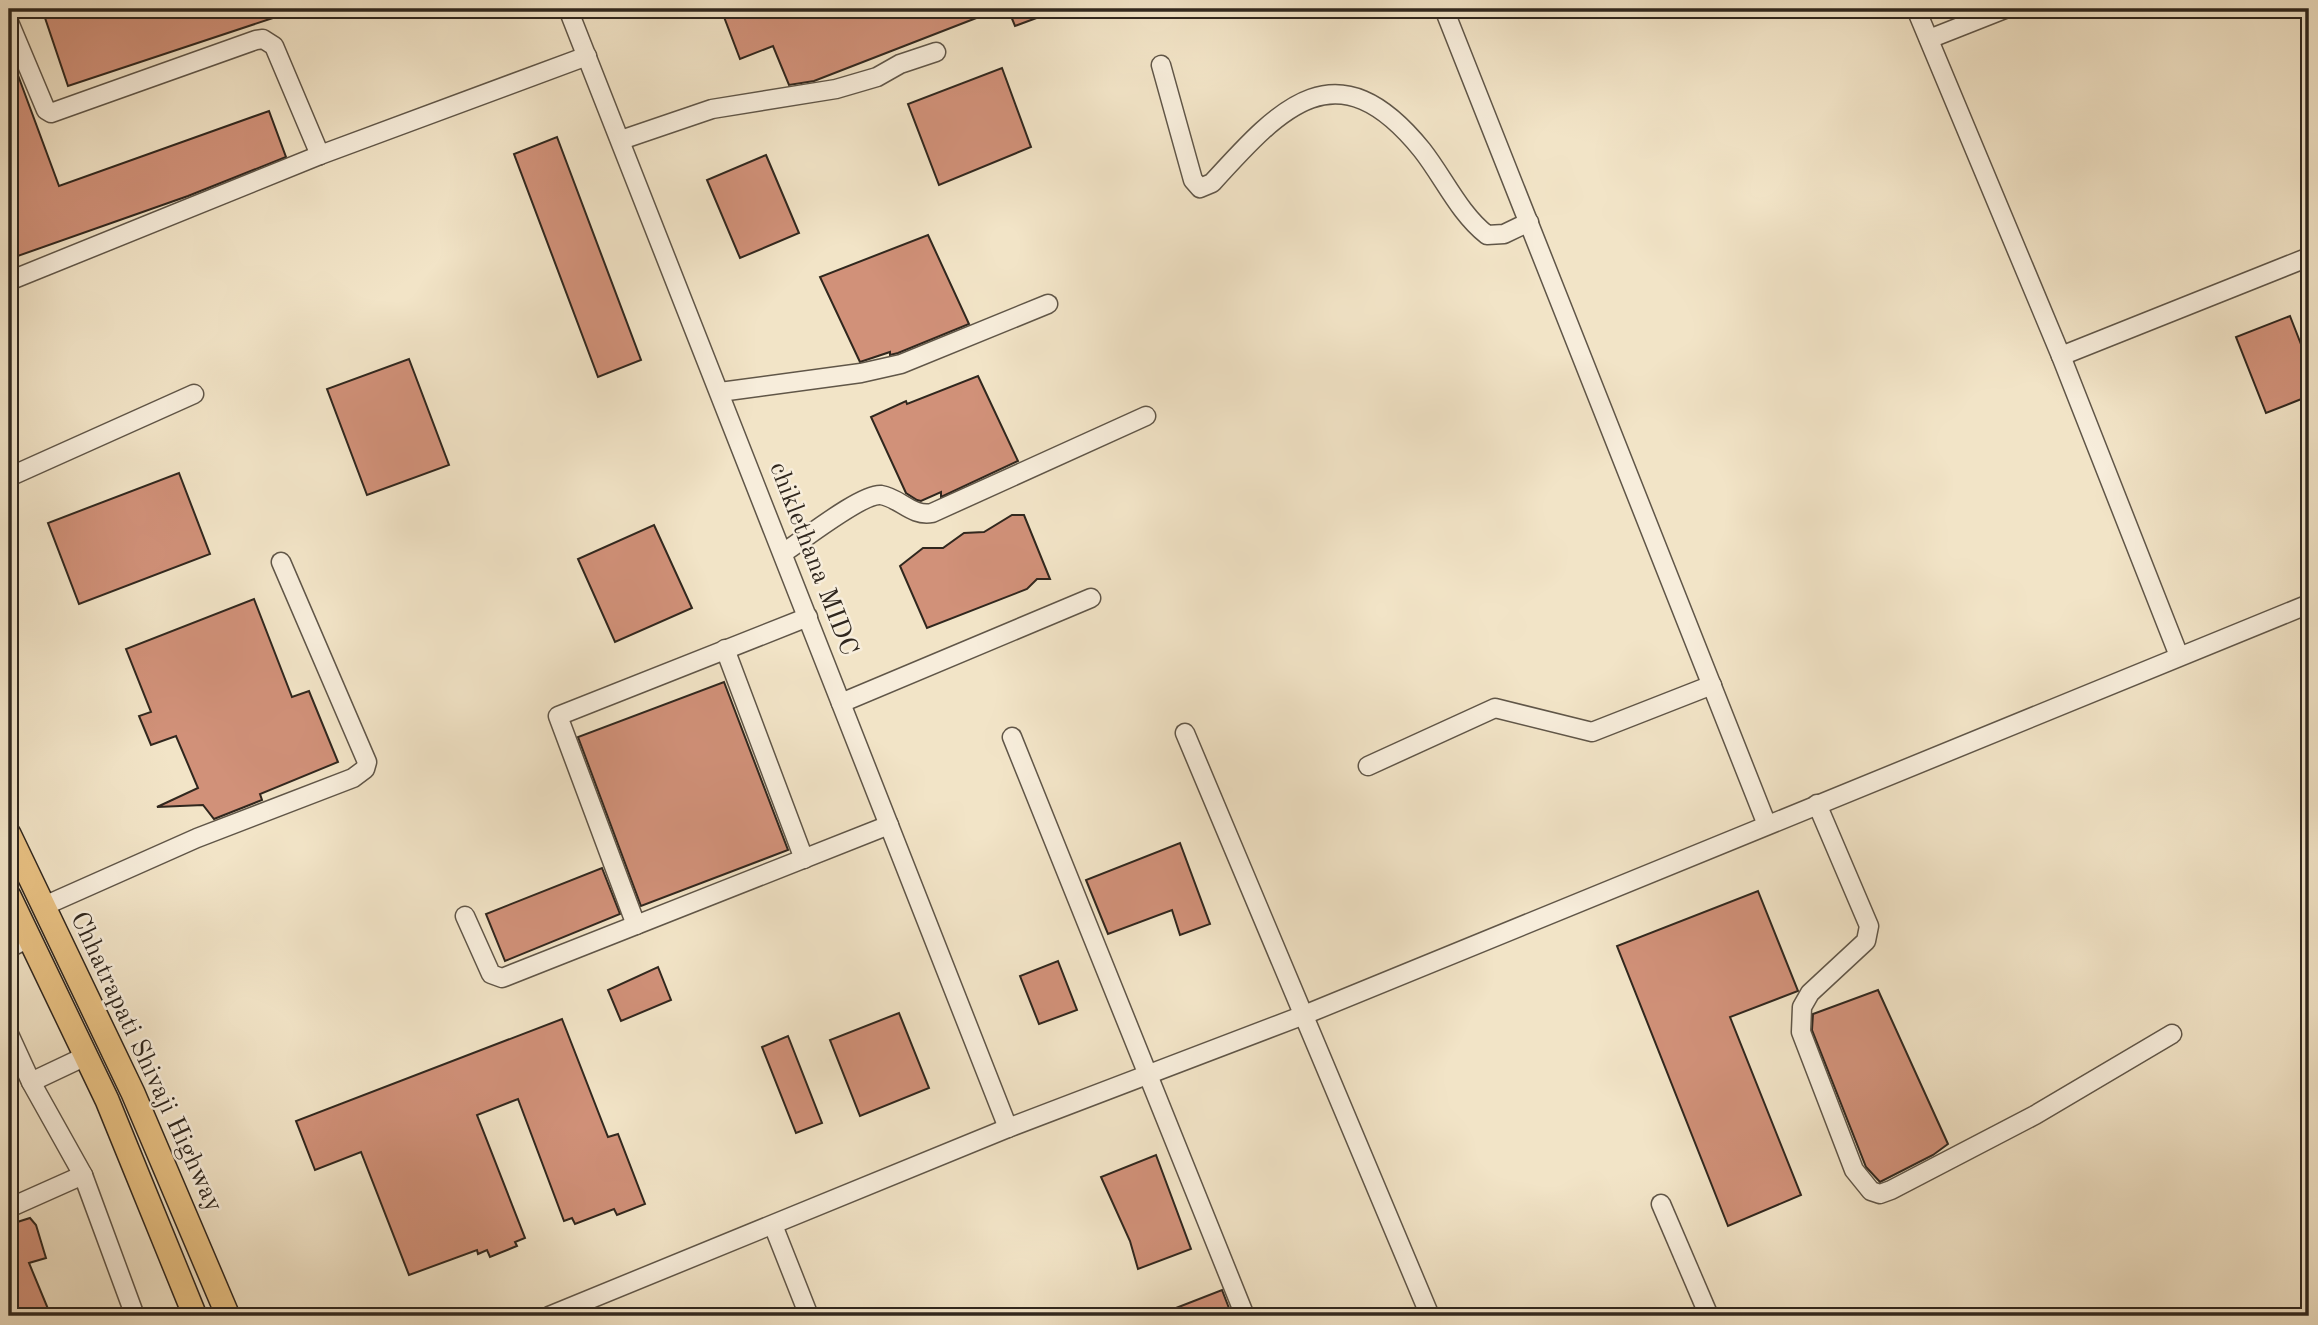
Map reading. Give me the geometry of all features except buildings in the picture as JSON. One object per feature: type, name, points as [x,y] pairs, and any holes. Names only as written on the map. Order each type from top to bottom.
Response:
[{"type":"main road","name":"Chhatrapati Shivaji Highway","points":[[9,834],[133,1093],[228,1316]]},
{"type":"main road","name":"Chhatrapati Shivaji Highway","points":[[9,896],[19,943],[86,1056],[107,1100],[195,1316]]},
{"type":"street","name":"chiklethana MIDC","points":[[568,9],[1008,1128]]},
{"type":"street","points":[[1444,9],[1766,825]]},
{"type":"street","points":[[1916,9],[2061,356],[2179,656]]},
{"type":"street","points":[[1929,39],[2006,9]]},
{"type":"street","points":[[9,22],[46,110],[51,113],[256,40],[269,41],[274,46],[320,155]]},
{"type":"street","points":[[621,140],[712,109],[836,89],[877,77],[900,64],[936,52]]},
{"type":"street","points":[[9,281],[320,155],[587,56]]},
{"type":"street","points":[[1161,65],[1193,180],[1200,188],[1209,186],[1275,118],[1309,99],[1343,94],[1374,105],[1392,118],[1422,150],[1474,225],[1488,235],[1504,234],[1529,222]]},
{"type":"street","points":[[2061,356],[2309,257]]},
{"type":"street","points":[[720,392],[861,373],[901,364],[1048,304]]},
{"type":"street","points":[[9,477],[194,394]]},
{"type":"street","points":[[783,553],[869,497],[887,497],[920,514],[932,513],[1146,416]]},
{"type":"street","points":[[44,906],[197,838],[353,778],[365,769],[367,762],[281,562]]},
{"type":"street","points":[[841,703],[1091,598]]},
{"type":"street","points":[[549,1316],[1008,1128],[1304,1015],[2309,604]]},
{"type":"street","points":[[636,925],[558,716],[808,617]]},
{"type":"street","points":[[725,649],[804,859]]},
{"type":"street","points":[[1368,766],[1495,708],[1592,732],[1712,685]]},
{"type":"street","points":[[1185,733],[1430,1316]]},
{"type":"street","points":[[1012,737],[1146,1076],[1245,1316]]},
{"type":"street","points":[[1817,804],[1869,926],[1869,934],[1867,941],[1810,993],[1802,1007],[1801,1032],[1854,1170],[1871,1191],[1880,1194],[1903,1184],[2035,1115],[2172,1034]]},
{"type":"street","points":[[465,916],[491,974],[502,978],[889,825]]},
{"type":"street","points":[[9,1034],[14,1061],[31,1082],[83,1175],[135,1316]]},
{"type":"street","points":[[31,1082],[86,1056]]},
{"type":"street","points":[[9,1208],[83,1175]]},
{"type":"street","points":[[1661,1204],[1709,1316]]},
{"type":"street","points":[[773,1225],[808,1316]]}]
